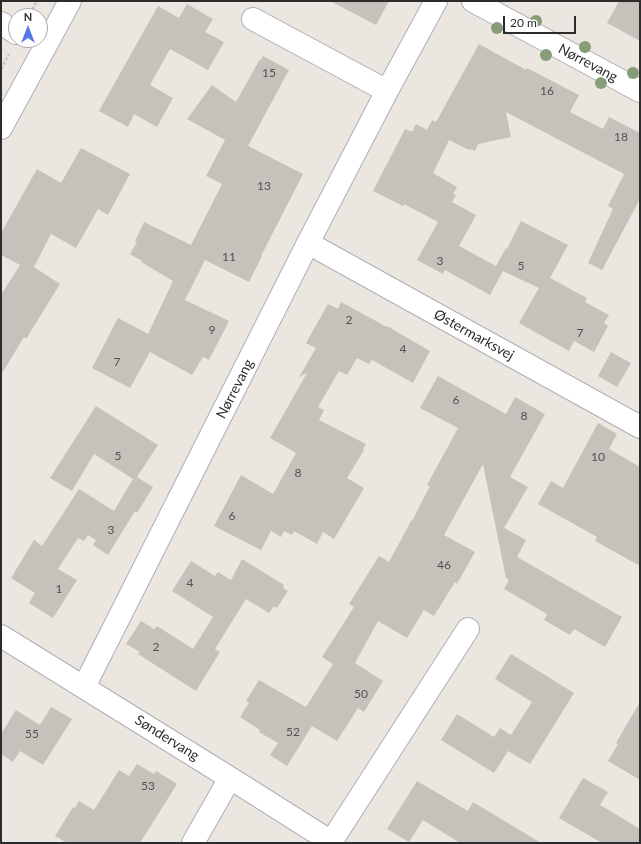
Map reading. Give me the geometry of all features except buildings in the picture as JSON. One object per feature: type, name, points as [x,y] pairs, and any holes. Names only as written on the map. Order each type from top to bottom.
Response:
[{"type":"street","points":[[1,128],[70,1]]},
{"type":"street","name":"Nørrevang","points":[[84,687],[308,243],[386,91],[436,1]]},
{"type":"street","name":"Nørrevang","points":[[473,1],[640,91]]},
{"type":"street","points":[[253,19],[386,91]]},
{"type":"street","name":"Østermarksvej","points":[[308,243],[640,427]]},
{"type":"street","name":"Søndervang","points":[[1,636],[332,842],[468,629]]},
{"type":"street","points":[[193,843],[230,778]]}]
